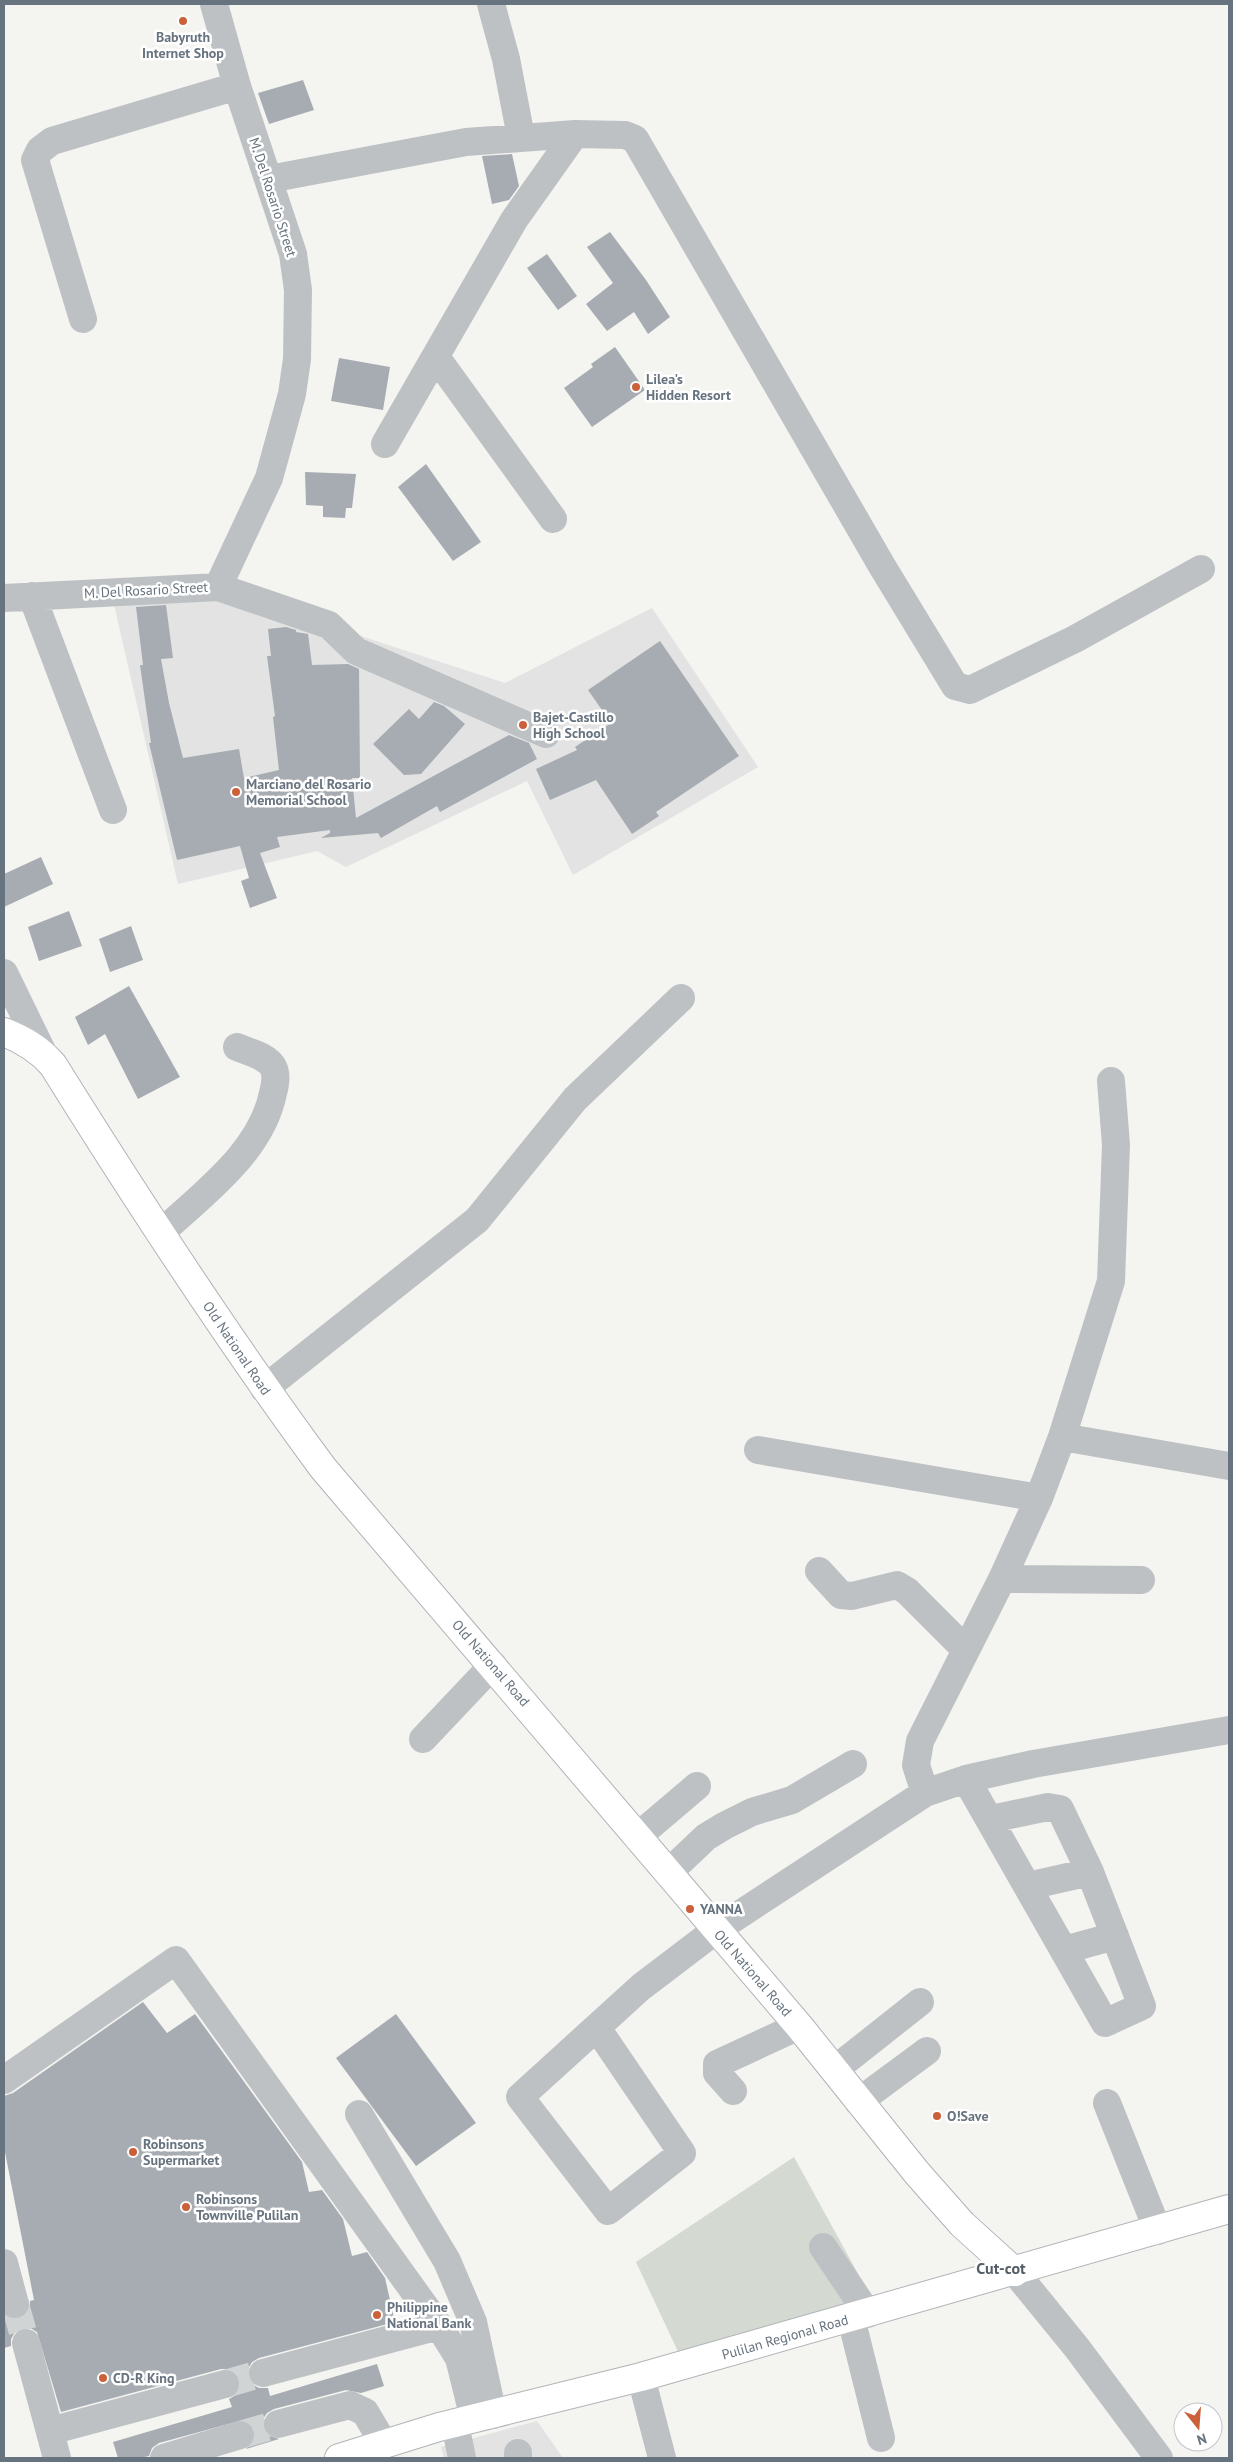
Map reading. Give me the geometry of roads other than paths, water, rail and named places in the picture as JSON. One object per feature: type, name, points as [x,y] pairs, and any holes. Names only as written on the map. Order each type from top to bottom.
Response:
[{"type":"main road","name":"Old National Road","points":[[4,1032],[22,1039],[43,1053],[160,1234],[264,1389],[323,1468],[799,2026],[858,2102],[962,2224],[1015,2272]]},
{"type":"main road","name":"Pulilan Regional Road","points":[[339,2458],[474,2419],[641,2377],[1015,2272],[1229,2209]]},
{"type":"street","name":"M. Del Rosario Street","points":[[4,598],[218,586],[269,478],[292,394],[296,359],[298,290],[293,254],[270,179],[237,86],[214,4]]},
{"type":"street","points":[[490,4],[506,59],[521,136]]},
{"type":"street","points":[[84,318],[35,160],[40,150],[52,142],[237,86]]},
{"type":"street","points":[[385,444],[514,220],[575,134]]},
{"type":"street","points":[[270,179],[466,142],[521,136],[575,134],[625,135],[634,139],[877,558],[954,686],[970,690],[1075,639],[1201,569]]},
{"type":"street","points":[[436,357],[553,519]]},
{"type":"street","points":[[218,586],[329,625],[356,651],[546,734]]},
{"type":"street","points":[[32,596],[113,810]]},
{"type":"street","points":[[4,973],[43,1053]]},
{"type":"street","points":[[264,1389],[477,1220],[574,1099],[681,998]]},
{"type":"street","points":[[160,1234],[250,1146],[271,1105],[276,1081],[273,1067],[262,1057],[237,1047]]},
{"type":"street","points":[[924,1793],[916,1766],[920,1741],[1002,1579],[1039,1498],[1062,1437],[1110,1280],[1116,1144],[1111,1081]]},
{"type":"street","points":[[1062,1437],[1229,1466]]},
{"type":"street","points":[[758,1450],[1039,1498]]},
{"type":"street","points":[[819,1571],[841,1595],[852,1596],[897,1585],[907,1591],[965,1649]]},
{"type":"street","points":[[1002,1579],[1141,1580]]},
{"type":"street","points":[[423,1738],[493,1666]]},
{"type":"street","points":[[597,2028],[682,2152],[608,2211],[520,2097],[641,1987],[716,1930],[924,1793],[966,1779],[1033,1764],[1229,1730]]},
{"type":"street","points":[[668,1873],[706,1837],[724,1826],[752,1812],[792,1800],[853,1764]]},
{"type":"street","points":[[966,1779],[991,1819],[1105,2023],[1142,2006],[1090,1872],[1060,1809],[1048,1807],[991,1819]]},
{"type":"street","points":[[638,1837],[697,1786]]},
{"type":"street","points":[[1028,1886],[1090,1872]]},
{"type":"street","points":[[1064,1950],[1115,1936]]},
{"type":"street","points":[[4,2080],[176,1960],[439,2326],[459,2358],[474,2419]]},
{"type":"street","points":[[834,2070],[920,2002]]},
{"type":"street","points":[[733,2091],[717,2073],[717,2064],[799,2026]]},
{"type":"street","points":[[858,2102],[927,2051]]},
{"type":"street","points":[[1107,2103],[1158,2231]]},
{"type":"street","points":[[359,2114],[447,2261],[473,2322],[474,2419],[462,2458]]},
{"type":"street","points":[[824,2247],[859,2316],[881,2438]]},
{"type":"street","points":[[4,2262],[15,2304]]},
{"type":"street","points":[[1015,2272],[1077,2348],[1159,2458]]},
{"type":"street","points":[[264,2373],[439,2326]]},
{"type":"street","points":[[26,2343],[58,2458]]},
{"type":"street","points":[[641,2377],[662,2458]]},
{"type":"street","points":[[50,2431],[225,2384]]},
{"type":"street","points":[[278,2424],[350,2405],[365,2412],[384,2444]]},
{"type":"street","points":[[164,2458],[240,2435]]},
{"type":"tunnel","points":[[15,2304],[26,2343]]},
{"type":"tunnel","points":[[225,2384],[263,2373]]},
{"type":"tunnel","points":[[240,2435],[278,2424]]},
{"type":"place","name":"Babyruth Internet Shop","points":[[183,21]]},
{"type":"place","name":"Lilea's Hidden Resort","points":[[636,387]]},
{"type":"place","name":"Bajet-Castillo High School","points":[[523,725]]},
{"type":"place","name":"Marciano del Rosario Memorial School","points":[[236,792]]},
{"type":"place","name":"YANNA","points":[[690,1909]]},
{"type":"place","name":"O!Save","points":[[937,2116]]},
{"type":"place","name":"Robinsons Supermarket","points":[[133,2152]]},
{"type":"place","name":"Robinsons Townville Pulilan","points":[[186,2207]]},
{"type":"place","name":"Philippine National Bank","points":[[377,2315]]},
{"type":"place","name":"CD-R King","points":[[103,2378]]},
{"type":"district","name":"Cut-cot","points":[[1001,2268]]}]
